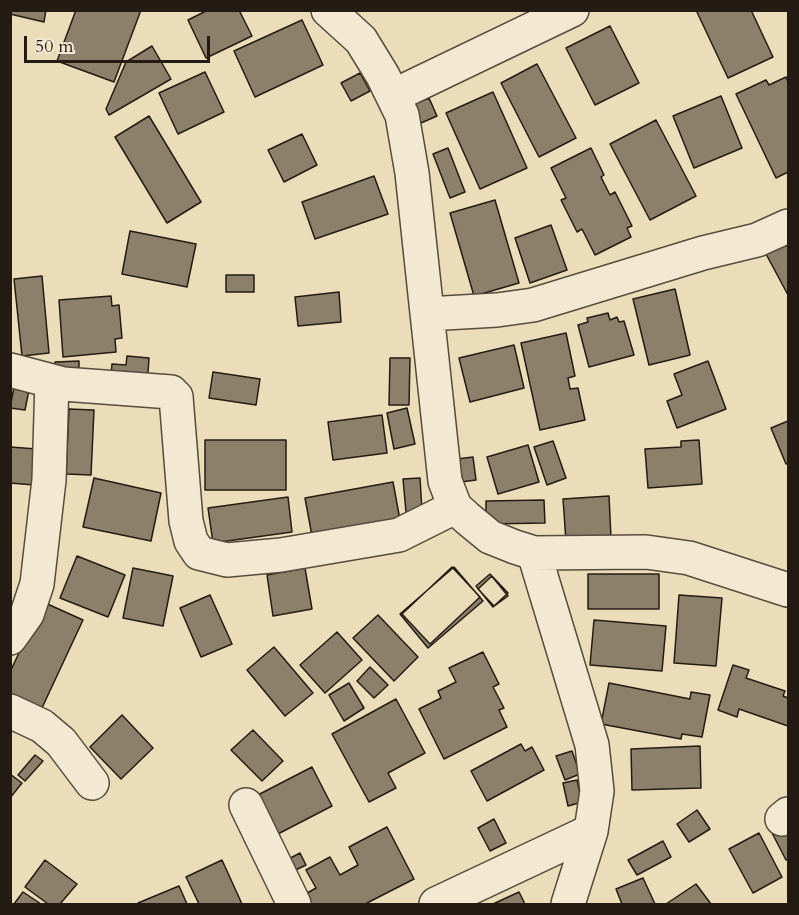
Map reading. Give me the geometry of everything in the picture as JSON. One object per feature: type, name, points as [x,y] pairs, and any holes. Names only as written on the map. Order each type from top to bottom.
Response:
[{"type":"street","points":[[327,10],[361,40],[383,76],[402,115],[412,173],[445,481],[455,507],[490,537],[534,553],[646,552],[689,558],[789,590]]},
{"type":"street","points":[[393,96],[572,10]]},
{"type":"street","points":[[426,314],[497,310],[533,304],[703,253],[756,240],[789,226]]},
{"type":"street","points":[[10,370],[63,384],[171,392],[176,397],[186,521],[191,541],[199,553],[227,560],[280,555],[388,537],[399,535],[455,507]]},
{"type":"street","points":[[10,638],[27,614],[37,584],[49,480],[52,381]]},
{"type":"street","points":[[534,553],[592,745],[597,791],[591,831],[568,904]]},
{"type":"street","points":[[10,711],[42,726],[61,742],[92,783]]},
{"type":"street","points":[[246,805],[294,904]]},
{"type":"street","points":[[436,904],[591,831]]},
{"type":"building","points":[[10,10],[46,10],[44,22],[10,14]]},
{"type":"building","points":[[76,10],[141,10],[114,82],[57,61]]},
{"type":"building","points":[[208,10],[239,10],[252,36],[206,58],[188,20]]},
{"type":"building","points":[[696,10],[751,10],[773,57],[728,78]]},
{"type":"building","points":[[302,20],[323,65],[255,97],[234,51]]},
{"type":"building","points":[[610,26],[639,83],[595,105],[566,48]]},
{"type":"building","points":[[152,46],[171,79],[109,115],[106,109],[126,62]]},
{"type":"building","points":[[537,64],[576,138],[539,157],[501,83]]},
{"type":"building","points":[[205,72],[224,112],[178,134],[159,93]]},
{"type":"building","points":[[360,73],[370,91],[351,101],[341,83]]},
{"type":"building","points":[[786,77],[788,82],[788,172],[776,178],[736,94],[766,80],[769,85]]},
{"type":"building","points":[[493,92],[527,168],[480,189],[446,113]]},
{"type":"building","points":[[721,96],[742,148],[694,168],[673,116]]},
{"type":"building","points":[[429,98],[437,116],[421,123],[414,104]]},
{"type":"building","points":[[149,116],[201,202],[167,223],[115,137]]},
{"type":"building","points":[[656,120],[696,196],[650,220],[610,144]]},
{"type":"building","points":[[302,134],[317,165],[284,182],[268,150]]},
{"type":"building","points":[[448,148],[465,192],[450,198],[433,154]]},
{"type":"building","points":[[591,148],[604,175],[601,177],[610,195],[615,192],[632,226],[627,228],[631,237],[595,255],[582,229],[577,232],[561,200],[566,198],[551,168]]},
{"type":"building","points":[[374,176],[388,214],[315,239],[302,202]]},
{"type":"building","points":[[495,200],[519,283],[474,296],[450,213]]},
{"type":"building","points":[[551,225],[567,270],[530,283],[515,238]]},
{"type":"building","points":[[130,231],[196,244],[187,287],[122,274]]},
{"type":"building","points":[[786,243],[788,248],[788,295],[766,254]]},
{"type":"building","points":[[226,275],[254,275],[254,292],[226,292]]},
{"type":"building","points":[[42,276],[49,353],[22,356],[14,279]]},
{"type":"building","points":[[675,289],[690,355],[649,365],[633,299]]},
{"type":"building","points":[[339,292],[341,322],[298,326],[295,297]]},
{"type":"building","points":[[111,296],[112,306],[119,305],[122,338],[115,339],[116,352],[63,357],[59,300]]},
{"type":"building","points":[[608,313],[610,320],[617,317],[619,322],[624,321],[634,355],[589,367],[578,325],[588,322],[587,318]]},
{"type":"building","points":[[566,333],[575,376],[568,378],[570,389],[578,388],[585,420],[540,430],[521,343]]},
{"type":"building","points":[[514,345],[524,388],[470,402],[459,358]]},
{"type":"building","points":[[127,356],[149,358],[147,387],[110,384],[112,364],[126,365]]},
{"type":"building","points":[[390,358],[410,358],[409,405],[389,405]]},
{"type":"building","points":[[79,361],[79,375],[55,375],[55,362]]},
{"type":"building","points":[[708,361],[726,409],[677,428],[667,401],[682,395],[674,374]]},
{"type":"building","points":[[213,372],[260,379],[256,405],[209,398]]},
{"type":"building","points":[[14,387],[29,390],[25,410],[10,408]]},
{"type":"building","points":[[407,408],[415,444],[394,449],[387,413]]},
{"type":"building","points":[[69,409],[94,410],[91,475],[66,474]]},
{"type":"building","points":[[382,415],[387,453],[333,460],[328,422]]},
{"type":"building","points":[[788,421],[788,463],[786,464],[771,428]]},
{"type":"building","points":[[205,440],[286,440],[286,490],[205,490]]},
{"type":"building","points":[[699,440],[702,484],[648,488],[645,449],[681,447],[681,441]]},
{"type":"building","points":[[553,441],[566,478],[547,485],[534,447]]},
{"type":"building","points":[[528,445],[539,482],[498,494],[487,457]]},
{"type":"building","points":[[10,447],[37,449],[34,485],[10,483]]},
{"type":"building","points":[[473,457],[476,480],[461,482],[457,459]]},
{"type":"building","points":[[94,478],[161,493],[151,541],[83,527]]},
{"type":"building","points":[[420,478],[422,511],[406,512],[403,479]]},
{"type":"building","points":[[393,482],[400,520],[312,536],[305,498]]},
{"type":"building","points":[[609,496],[611,538],[566,541],[563,499]]},
{"type":"building","points":[[288,497],[292,532],[213,543],[208,508]]},
{"type":"building","points":[[544,500],[545,523],[486,524],[486,501]]},
{"type":"building","points":[[77,556],[125,575],[108,617],[60,598]]},
{"type":"building","points":[[452,567],[480,597],[430,644],[402,614]]},
{"type":"building","points":[[454,567],[483,601],[428,648],[400,614]]},
{"type":"building","points":[[133,568],[173,576],[163,626],[123,618]]},
{"type":"building","points":[[305,568],[312,609],[273,616],[267,575]]},
{"type":"building","points":[[490,574],[508,596],[493,607],[476,586]]},
{"type":"building","points":[[588,574],[659,574],[659,609],[588,609]]},
{"type":"building","points":[[492,576],[508,593],[494,606],[478,589]]},
{"type":"building","points":[[210,595],[232,644],[201,657],[180,608]]},
{"type":"building","points":[[679,595],[722,598],[716,666],[674,663]]},
{"type":"building","points":[[43,602],[83,620],[41,710],[10,696],[10,672]]},
{"type":"building","points":[[378,615],[418,657],[394,681],[353,638]]},
{"type":"building","points":[[594,620],[666,626],[662,671],[590,665]]},
{"type":"building","points":[[337,632],[362,660],[325,693],[300,665]]},
{"type":"building","points":[[274,647],[313,693],[285,716],[247,670]]},
{"type":"building","points":[[483,652],[499,684],[493,687],[504,708],[499,710],[507,727],[444,759],[419,709],[441,698],[438,691],[456,682],[449,668]]},
{"type":"building","points":[[733,665],[749,670],[746,678],[785,691],[783,696],[788,698],[788,726],[739,709],[737,717],[718,710]]},
{"type":"building","points":[[370,667],[388,685],[374,698],[357,681]]},
{"type":"building","points":[[349,683],[364,708],[344,721],[329,695]]},
{"type":"building","points":[[609,683],[690,699],[691,692],[710,695],[702,737],[682,734],[681,739],[601,724]]},
{"type":"building","points":[[396,699],[425,753],[388,773],[396,788],[369,802],[332,734]]},
{"type":"building","points":[[122,715],[153,748],[121,779],[90,747]]},
{"type":"building","points":[[253,730],[283,761],[262,781],[231,750]]},
{"type":"building","points":[[521,744],[525,751],[532,747],[544,770],[487,801],[471,771]]},
{"type":"building","points":[[700,746],[701,788],[632,790],[631,749]]},
{"type":"building","points":[[572,751],[580,774],[565,780],[556,756]]},
{"type":"building","points":[[35,755],[43,761],[25,781],[18,775]]},
{"type":"building","points":[[312,767],[332,806],[274,836],[254,797]]},
{"type":"building","points":[[10,774],[22,783],[10,798]]},
{"type":"building","points":[[577,780],[582,802],[568,806],[563,783]]},
{"type":"building","points":[[697,810],[710,829],[689,842],[677,824]]},
{"type":"building","points":[[494,819],[506,843],[490,851],[478,828]]},
{"type":"building","points":[[788,821],[788,859],[786,860],[771,831]]},
{"type":"building","points":[[387,827],[414,879],[365,904],[306,904],[302,896],[316,888],[306,870],[330,857],[340,875],[358,865],[349,847]]},
{"type":"building","points":[[759,833],[782,877],[753,893],[729,849]]},
{"type":"building","points":[[663,841],[671,857],[637,875],[628,860]]},
{"type":"building","points":[[300,853],[306,865],[285,875],[279,864]]},
{"type":"building","points":[[45,860],[77,884],[60,904],[48,904],[25,887]]},
{"type":"building","points":[[222,860],[242,904],[199,904],[186,877]]},
{"type":"building","points":[[643,878],[655,904],[622,904],[616,889]]},
{"type":"building","points":[[696,884],[711,904],[666,904]]},
{"type":"building","points":[[179,886],[187,904],[138,904],[138,903]]},
{"type":"building","points":[[23,892],[41,904],[14,904]]},
{"type":"building","points":[[519,892],[525,904],[493,904]]}]
